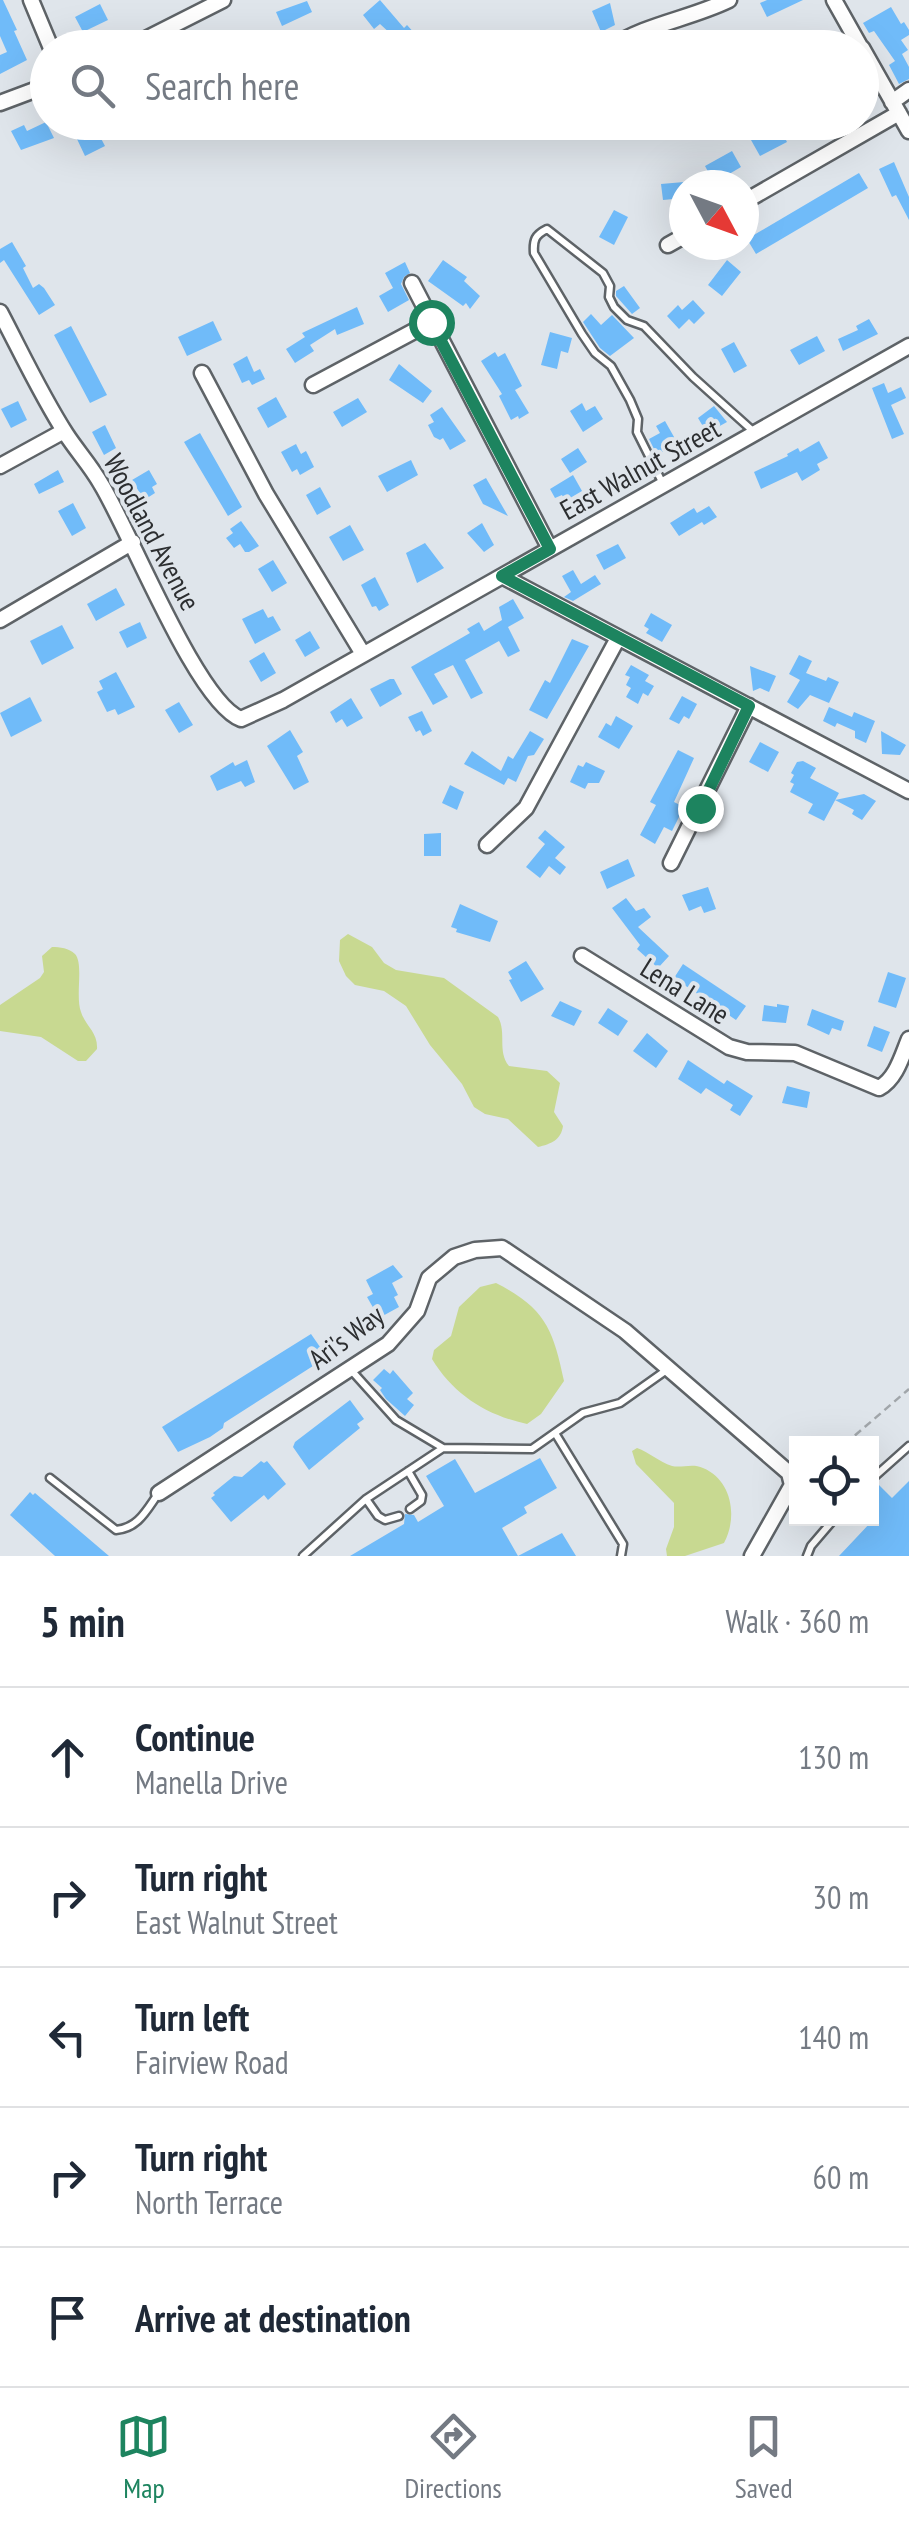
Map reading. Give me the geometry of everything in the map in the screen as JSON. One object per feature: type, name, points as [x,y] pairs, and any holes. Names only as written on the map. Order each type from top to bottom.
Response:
[{"type":"street","points":[[32,0],[43,30]]},
{"type":"street","points":[[164,30],[223,0]]},
{"type":"street","points":[[641,30],[729,0]]},
{"type":"street","points":[[834,0],[851,30]]},
{"type":"street","points":[[879,79],[909,132]]},
{"type":"street","points":[[879,117],[895,107],[909,90]]},
{"type":"street","points":[[0,104],[30,92]]},
{"type":"street","points":[[759,193],[843,140]]},
{"type":"street","points":[[412,283],[550,549]]},
{"type":"street","name":"Woodland Avenue","points":[[0,312],[64,431],[101,482],[188,655],[214,697],[238,718]]},
{"type":"street","points":[[313,385],[431,322]]},
{"type":"street","name":"East Walnut Street","points":[[238,718],[254,715],[283,700],[909,346]]},
{"type":"street","points":[[202,373],[275,509],[362,654]]},
{"type":"street","points":[[0,466],[64,431]]},
{"type":"street","points":[[0,620],[133,542]]},
{"type":"street","points":[[502,576],[909,791]]},
{"type":"street","points":[[487,845],[526,808],[618,638]]},
{"type":"street","points":[[671,863],[749,706]]},
{"type":"street","name":"Lena Lane","points":[[582,956],[729,1048],[795,1053],[856,1080],[882,1086],[896,1069],[909,1039]]},
{"type":"street","name":"Ari's Way","points":[[159,1493],[388,1344],[417,1311],[430,1278],[454,1258],[475,1250],[502,1248],[625,1331],[784,1466],[792,1486],[752,1556]]},
{"type":"lane","points":[[663,485],[637,432],[638,419],[630,400],[611,366],[595,353],[582,334],[534,253],[536,234],[546,229],[602,273],[610,286],[609,297],[614,307],[626,320],[644,326],[755,433]]},
{"type":"lane","points":[[350,1369],[396,1420],[443,1448],[532,1449],[583,1414],[620,1403],[669,1368]]},
{"type":"lane","points":[[556,1433],[624,1544],[621,1556]]},
{"type":"lane","points":[[879,1473],[909,1446]]},
{"type":"lane","points":[[302,1556],[366,1499],[443,1448]]},
{"type":"lane","points":[[408,1471],[422,1495],[410,1510]]},
{"type":"lane","name":"Ari's Way","points":[[50,1478],[116,1530],[138,1522],[159,1493]]},
{"type":"lane","points":[[366,1499],[385,1520],[399,1516]]},
{"type":"lane","points":[[807,1556],[827,1526]]},
{"type":"lane","points":[[316,1544],[323,1556]]},
{"type":"path","points":[[853,1436],[909,1389]]},
{"type":"green space","points":[[348,934],[372,947],[384,963],[396,970],[444,978],[498,1017],[503,1054],[509,1066],[547,1071],[560,1083],[554,1112],[563,1126],[558,1138],[538,1147],[508,1119],[474,1107],[406,1006],[384,991],[355,985],[346,976],[339,961],[340,940]]},
{"type":"green space","points":[[52,947],[70,950],[78,959],[79,1005],[97,1043],[97,1049],[86,1061],[78,1061],[41,1037],[0,1031],[0,1005],[40,978],[44,972],[42,956]]},
{"type":"green space","points":[[496,1283],[526,1302],[544,1322],[556,1347],[564,1381],[541,1414],[527,1424],[472,1402],[450,1383],[432,1359],[434,1350],[451,1336],[459,1307],[480,1287]]},
{"type":"green space","points":[[637,1448],[672,1466],[703,1468],[720,1481],[731,1511],[724,1543],[685,1556],[667,1556],[674,1527],[674,1503],[636,1464],[632,1451]]},
{"type":"building","points":[[0,0],[17,30],[14,31],[27,60],[0,74],[0,55],[7,52],[0,36]]},
{"type":"building","points":[[380,0],[404,28],[407,25],[412,30],[387,30],[380,24],[374,29],[363,15]]},
{"type":"building","points":[[803,0],[767,17],[760,3]]},
{"type":"building","points":[[307,1],[312,12],[282,26],[276,12]]},
{"type":"building","points":[[610,3],[615,25],[600,30],[592,11]]},
{"type":"building","points":[[100,4],[108,20],[82,30],[75,17]]},
{"type":"building","points":[[891,7],[901,24],[904,22],[909,35],[901,40],[908,50],[902,54],[909,67],[909,79],[899,84],[889,65],[895,61],[879,38],[879,30],[867,30],[863,23]]},
{"type":"building","points":[[24,125],[30,130],[30,140],[48,140],[21,150],[11,131]]},
{"type":"building","points":[[77,140],[102,140],[105,146],[85,156]]},
{"type":"building","points":[[751,140],[786,140],[787,142],[760,156]]},
{"type":"building","points":[[732,151],[741,167],[707,170],[705,166]]},
{"type":"building","points":[[894,162],[909,197],[909,220],[879,169]]},
{"type":"building","points":[[859,173],[868,188],[759,252],[759,232]]},
{"type":"building","points":[[669,183],[669,199],[663,200],[661,184]]},
{"type":"building","points":[[614,210],[628,217],[614,245],[599,237]]},
{"type":"building","points":[[12,242],[33,288],[39,284],[55,305],[39,315],[4,260],[0,263],[0,249]]},
{"type":"building","points":[[443,260],[467,277],[464,281],[480,296],[470,309],[428,281]]},
{"type":"building","points":[[727,260],[741,272],[722,296],[708,285]]},
{"type":"building","points":[[405,262],[410,273],[401,284],[409,300],[388,312],[379,296],[393,288],[385,273]]},
{"type":"building","points":[[624,286],[640,308],[632,314],[616,296],[616,291]]},
{"type":"building","points":[[693,300],[705,313],[694,324],[689,319],[679,329],[667,316],[678,305],[682,310]]},
{"type":"building","points":[[357,307],[364,324],[337,335],[335,329],[310,345],[314,351],[295,363],[286,349],[305,337],[302,333]]},
{"type":"building","points":[[591,314],[601,325],[612,315],[634,338],[610,356],[583,322]]},
{"type":"building","points":[[869,319],[878,334],[843,351],[838,339],[858,330],[856,326]]},
{"type":"building","points":[[213,321],[222,340],[187,356],[178,337]]},
{"type":"building","points":[[71,326],[107,395],[90,403],[54,335]]},
{"type":"building","points":[[550,332],[572,338],[568,353],[561,351],[557,369],[541,365]]},
{"type":"building","points":[[817,336],[825,351],[799,365],[790,350]]},
{"type":"building","points":[[734,342],[747,366],[734,373],[721,349]]},
{"type":"building","points":[[495,352],[498,357],[505,353],[522,386],[515,390],[529,413],[519,419],[518,416],[511,420],[499,396],[502,394],[481,361]]},
{"type":"building","points":[[247,356],[254,372],[260,369],[265,379],[252,385],[249,380],[242,383],[233,364]]},
{"type":"building","points":[[399,364],[432,391],[423,403],[389,380]]},
{"type":"building","points":[[884,383],[888,393],[901,387],[906,398],[891,405],[904,434],[892,439],[872,388]]},
{"type":"building","points":[[276,397],[287,417],[268,428],[257,408]]},
{"type":"building","points":[[358,398],[367,412],[342,427],[333,412]]},
{"type":"building","points":[[18,401],[27,420],[11,428],[1,409]]},
{"type":"building","points":[[582,403],[586,411],[595,406],[603,419],[583,432],[570,411]]},
{"type":"building","points":[[714,406],[727,422],[707,433],[698,418]]},
{"type":"building","points":[[442,407],[466,441],[450,450],[443,438],[434,437],[428,425],[434,422],[430,415]]},
{"type":"building","points":[[665,421],[678,444],[657,455],[649,439],[660,433],[656,426]]},
{"type":"building","points":[[105,425],[116,448],[104,455],[92,432]]},
{"type":"building","points":[[200,433],[242,507],[228,516],[184,442]]},
{"type":"building","points":[[819,441],[828,458],[817,464],[820,470],[802,481],[797,472],[761,489],[754,472]]},
{"type":"building","points":[[296,444],[301,454],[306,451],[314,467],[300,475],[297,469],[292,472],[281,452]]},
{"type":"building","points":[[578,448],[587,462],[570,473],[561,459]]},
{"type":"building","points":[[411,460],[418,475],[387,492],[378,476]]},
{"type":"building","points":[[58,470],[64,482],[39,494],[34,484]]},
{"type":"building","points":[[149,470],[157,484],[152,487],[155,493],[144,500],[132,480]]},
{"type":"building","points":[[573,475],[582,491],[565,501],[562,495],[555,498],[550,489]]},
{"type":"building","points":[[486,478],[508,516],[483,504],[473,485]]},
{"type":"building","points":[[320,487],[331,507],[317,515],[306,495]]},
{"type":"building","points":[[73,503],[86,528],[72,536],[58,511]]},
{"type":"building","points":[[709,506],[717,517],[679,536],[670,523],[694,508],[697,513]]},
{"type":"building","points":[[241,521],[259,546],[249,552],[240,544],[234,548],[226,538]]},
{"type":"building","points":[[482,523],[494,545],[484,552],[467,533]]},
{"type":"building","points":[[350,525],[364,550],[343,561],[329,537]]},
{"type":"building","points":[[425,543],[444,568],[417,583],[406,553]]},
{"type":"building","points":[[618,544],[626,558],[604,570],[596,555]]},
{"type":"building","points":[[273,560],[287,583],[272,592],[258,569]]},
{"type":"building","points":[[573,570],[581,584],[595,575],[601,584],[573,601],[564,597],[571,592],[562,576]]},
{"type":"building","points":[[375,577],[389,605],[379,611],[372,607],[361,585]]},
{"type":"building","points":[[116,588],[125,605],[96,621],[87,604]]},
{"type":"building","points":[[513,599],[524,618],[508,627],[520,651],[508,657],[499,641],[465,660],[483,693],[471,699],[453,665],[434,674],[448,697],[433,705],[411,667],[470,633],[467,629],[479,622],[484,631],[502,620],[499,607]]},
{"type":"building","points":[[263,609],[268,618],[273,616],[281,630],[255,644],[242,619]]},
{"type":"building","points":[[651,613],[672,625],[662,642],[646,633],[649,629],[644,626]]},
{"type":"building","points":[[140,622],[147,638],[127,648],[119,632]]},
{"type":"building","points":[[62,625],[74,648],[42,665],[30,641]]},
{"type":"building","points":[[310,631],[320,648],[305,657],[295,640]]},
{"type":"building","points":[[572,639],[589,646],[547,719],[529,710],[545,680],[550,683]]},
{"type":"building","points":[[264,652],[276,673],[261,682],[249,661]]},
{"type":"building","points":[[799,655],[812,661],[806,673],[839,682],[829,703],[810,695],[798,709],[787,702],[800,680],[789,674]]},
{"type":"building","points":[[631,665],[649,675],[645,681],[654,686],[648,696],[643,693],[638,704],[626,697],[631,688],[626,685],[630,677],[625,675]]},
{"type":"building","points":[[750,666],[776,676],[769,692],[760,688],[753,691]]},
{"type":"building","points":[[116,672],[135,707],[118,715],[115,709],[107,712],[97,692],[103,689],[99,681]]},
{"type":"building","points":[[394,679],[402,694],[380,707],[370,689]]},
{"type":"building","points":[[682,696],[697,704],[689,719],[684,716],[679,724],[669,719]]},
{"type":"building","points":[[30,697],[42,721],[11,737],[0,713]]},
{"type":"building","points":[[351,698],[363,718],[347,727],[342,719],[336,723],[330,712]]},
{"type":"building","points":[[179,702],[193,725],[179,733],[165,710]]},
{"type":"building","points":[[829,707],[875,721],[866,743],[855,738],[855,731],[823,721]]},
{"type":"building","points":[[422,711],[432,731],[423,736],[420,730],[416,732],[408,717]]},
{"type":"building","points":[[616,716],[633,726],[619,749],[598,737],[606,723],[611,726]]},
{"type":"building","points":[[290,730],[303,752],[297,756],[309,782],[294,790],[267,746]]},
{"type":"building","points":[[530,731],[544,739],[534,755],[528,756],[516,782],[508,778],[504,785],[464,764],[472,751],[501,771],[508,756],[513,759]]},
{"type":"building","points":[[881,731],[906,745],[900,755],[882,754]]},
{"type":"building","points":[[760,742],[779,752],[768,772],[749,762]]},
{"type":"building","points":[[678,750],[694,758],[674,802],[684,807],[672,831],[664,827],[655,844],[640,835],[656,805],[650,802]]},
{"type":"building","points":[[247,760],[255,782],[245,787],[241,781],[217,791],[210,776],[233,762],[235,766]]},
{"type":"building","points":[[586,762],[605,771],[599,783],[588,783],[585,789],[570,782],[578,765],[583,767]]},
{"type":"building","points":[[797,762],[816,768],[810,778],[839,793],[824,821],[808,813],[813,804],[790,792],[794,784],[790,782],[794,775],[791,773]]},
{"type":"building","points":[[450,785],[464,792],[457,810],[442,803]]},
{"type":"building","points":[[864,794],[876,801],[862,820],[852,814],[854,810],[835,800]]},
{"type":"building","points":[[545,830],[565,847],[555,858],[566,867],[560,875],[549,866],[540,878],[526,867],[545,844],[538,838]]},
{"type":"building","points":[[441,833],[441,856],[424,856],[424,834]]},
{"type":"building","points":[[628,859],[635,876],[607,889],[600,872]]},
{"type":"building","points":[[708,887],[716,909],[704,913],[701,906],[689,911],[682,895]]},
{"type":"building","points":[[626,898],[636,911],[644,908],[651,917],[638,927],[669,956],[658,968],[637,949],[640,945],[612,908]]},
{"type":"building","points":[[460,904],[498,921],[490,942],[451,927]]},
{"type":"building","points":[[526,961],[544,989],[521,1002],[508,972]]},
{"type":"building","points":[[683,964],[746,1006],[736,1020],[674,978]]},
{"type":"building","points":[[888,972],[906,978],[896,1008],[878,1002]]},
{"type":"building","points":[[560,1001],[582,1011],[574,1026],[551,1016]]},
{"type":"building","points":[[764,1005],[789,1006],[786,1023],[762,1021]]},
{"type":"building","points":[[608,1008],[628,1021],[618,1036],[598,1023]]},
{"type":"building","points":[[812,1009],[844,1021],[841,1031],[832,1028],[829,1035],[807,1025]]},
{"type":"building","points":[[874,1026],[890,1032],[882,1052],[867,1046]]},
{"type":"building","points":[[647,1033],[668,1051],[656,1068],[633,1051]]},
{"type":"building","points":[[688,1060],[724,1084],[727,1080],[753,1096],[740,1116],[730,1110],[733,1105],[706,1088],[701,1094],[678,1079]]},
{"type":"building","points":[[787,1086],[810,1092],[807,1108],[782,1103]]},
{"type":"building","points":[[393,1265],[403,1277],[392,1283],[399,1307],[379,1318],[367,1297],[373,1294],[366,1280]]},
{"type":"building","points":[[311,1334],[327,1357],[224,1423],[210,1437],[178,1452],[162,1427]]},
{"type":"building","points":[[384,1369],[390,1374],[393,1370],[413,1393],[407,1399],[414,1405],[405,1416],[373,1380]]},
{"type":"building","points":[[350,1400],[364,1419],[357,1424],[360,1428],[309,1470],[293,1447],[295,1442]]},
{"type":"building","points":[[540,1458],[557,1488],[524,1507],[527,1513],[502,1528],[518,1556],[350,1556],[404,1524],[405,1514],[414,1515],[418,1522],[444,1506],[426,1476],[455,1459],[475,1493]]},
{"type":"building","points":[[261,1461],[267,1461],[286,1484],[268,1500],[264,1495],[231,1522],[211,1498],[213,1493]]},
{"type":"building","points":[[909,1481],[909,1556],[839,1556],[867,1526],[879,1526],[879,1485],[892,1498]]},
{"type":"building","points":[[30,1492],[109,1556],[55,1556],[10,1515]]},
{"type":"building","points":[[562,1533],[576,1556],[518,1556]]},
{"type":"route","points":[[431,322],[550,549],[502,576],[749,706],[700,808]]}]
